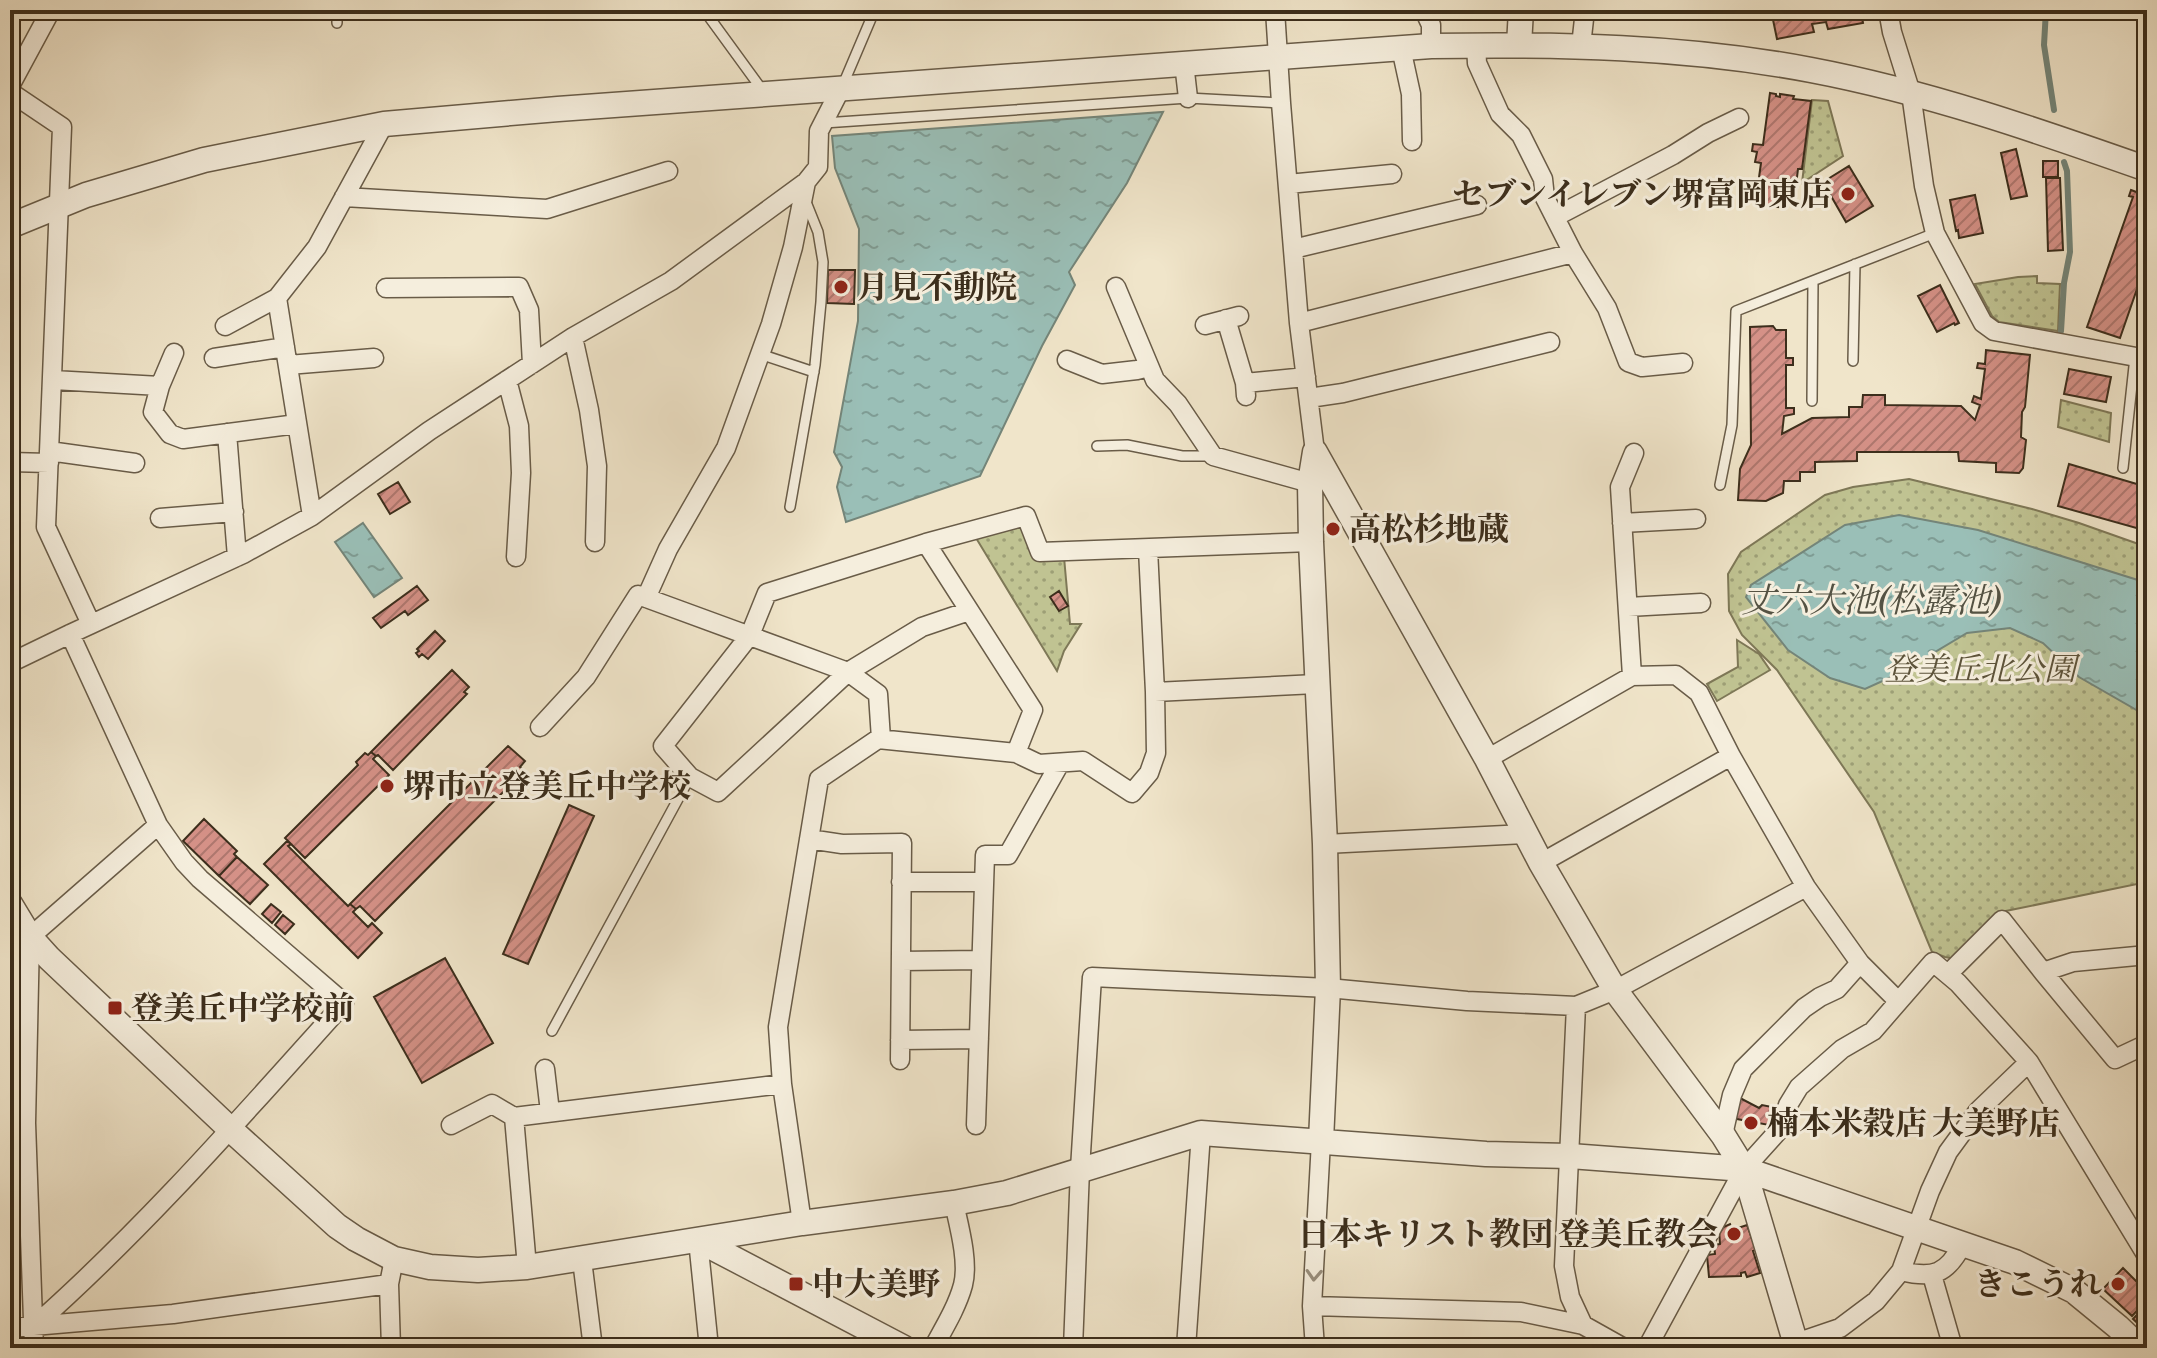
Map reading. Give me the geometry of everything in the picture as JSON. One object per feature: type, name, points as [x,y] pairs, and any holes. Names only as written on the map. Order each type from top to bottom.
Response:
[{"type":"street","points":[[10,86],[51,10]]},
{"type":"street","points":[[1275,10],[1299,323],[1315,452],[1310,483],[1311,542],[1325,844],[1328,988],[1312,1306],[1315,1348]]},
{"type":"street","points":[[1424,10],[1431,25],[1431,46]]},
{"type":"street","points":[[1519,45],[1521,10]]},
{"type":"street","points":[[1581,46],[1585,10]]},
{"type":"street","points":[[1888,10],[1911,93],[1924,186],[1935,233],[1983,323],[1994,331],[2141,358]]},
{"type":"street","points":[[1476,45],[1477,63],[1500,114],[1521,135],[1543,179],[1545,198],[1573,253],[1607,308],[1628,362],[1642,367],[1683,363]]},
{"type":"street","points":[[10,226],[86,195],[204,160],[384,124],[1431,46],[1630,48],[1710,55],[1811,70],[1991,115],[2147,169]]},
{"type":"street","points":[[1401,48],[1411,94],[1412,141]]},
{"type":"street","points":[[1184,63],[1188,98]]},
{"type":"street","points":[[646,598],[668,549],[726,448],[760,354],[793,247],[804,189],[818,167],[819,131],[840,90]]},
{"type":"street","points":[[10,92],[62,127],[46,527],[91,624]]},
{"type":"street","points":[[1555,217],[1739,118]]},
{"type":"street","points":[[225,326],[277,298],[317,247],[384,124]]},
{"type":"street","points":[[344,197],[547,209],[668,171]]},
{"type":"street","points":[[1288,184],[1392,174]]},
{"type":"street","points":[[10,663],[237,557],[312,516],[429,431],[573,337],[671,281],[804,189]]},
{"type":"street","points":[[1293,249],[1477,205]]},
{"type":"street","points":[[1432,216],[1437,235]]},
{"type":"street","points":[[1299,323],[1573,253]]},
{"type":"street","points":[[386,288],[519,287],[529,310],[532,364]]},
{"type":"street","points":[[1116,287],[1155,380],[1178,404],[1213,456],[1310,483]]},
{"type":"street","points":[[277,298],[312,516]]},
{"type":"street","points":[[1205,325],[1233,317],[1245,389],[1306,377]]},
{"type":"street","points":[[573,337],[597,466],[595,542]]},
{"type":"street","points":[[1309,398],[1539,352]]},
{"type":"street","points":[[174,353],[153,412],[170,434],[183,439],[297,424]]},
{"type":"street","points":[[214,358],[374,358]]},
{"type":"street","points":[[1067,360],[1102,374],[1149,367]]},
{"type":"street","points":[[1442,369],[1447,388]]},
{"type":"street","points":[[53,380],[160,386]]},
{"type":"street","points":[[507,380],[519,426],[521,473],[516,557]]},
{"type":"street","points":[[227,433],[237,557]]},
{"type":"street","points":[[1315,452],[1487,759],[1541,863],[1615,990],[1723,1135],[1744,1169],[1791,1347],[1840,1328],[1876,1301],[1901,1271],[1930,1191],[1948,1152],[1978,1111],[2029,1062]]},
{"type":"street","points":[[1632,676],[1620,487],[1634,453]]},
{"type":"street","points":[[10,462],[49,457],[135,463]]},
{"type":"street","points":[[160,518],[234,512]]},
{"type":"street","points":[[969,611],[922,627],[848,672],[718,792],[690,777],[663,746],[750,635],[767,593],[926,543],[1026,516],[1040,552],[1311,542]]},
{"type":"street","points":[[1622,523],[1696,519]]},
{"type":"street","points":[[926,543],[1033,710],[1016,753]]},
{"type":"street","points":[[802,1223],[782,1084],[778,1027],[819,779],[881,739],[1016,753],[1039,764],[1083,761],[1132,793],[1149,773],[1156,753],[1148,549]]},
{"type":"street","points":[[540,727],[586,677],[638,595],[848,672],[878,694],[881,739]]},
{"type":"street","points":[[1628,607],[1701,603]]},
{"type":"street","points":[[33,1327],[77,1288],[230,1129],[344,1003],[184,862],[158,825],[70,634]]},
{"type":"street","points":[[1487,759],[1632,676],[1676,675],[1699,693],[1731,756],[1806,887],[1860,963],[1898,1001]]},
{"type":"street","points":[[1155,692],[1316,684]]},
{"type":"street","points":[[1541,863],[1731,756]]},
{"type":"street","points":[[976,1125],[985,855],[1008,855],[1060,763]]},
{"type":"street","points":[[20,942],[158,825]]},
{"type":"street","points":[[1325,844],[1525,834]]},
{"type":"street","points":[[809,839],[842,844],[902,843],[900,1060]]},
{"type":"street","points":[[901,882],[984,882]]},
{"type":"street","points":[[1073,1348],[1092,977],[1328,988],[1467,1001],[1576,1006],[1615,990],[1806,887]]},
{"type":"street","points":[[10,904],[20,942],[18,1123],[34,1348]]},
{"type":"street","points":[[1948,974],[2002,920],[2115,1059],[2147,1044]]},
{"type":"street","points":[[20,942],[49,958],[337,1226],[394,1259],[430,1267],[478,1270],[527,1267],[802,1223],[954,1203],[1007,1193],[1201,1133],[1744,1169],[2015,1262],[2074,1291],[2140,1348]]},
{"type":"street","points":[[2043,972],[2073,962],[2147,955]]},
{"type":"street","points":[[901,961],[981,960]]},
{"type":"street","points":[[1647,1348],[1744,1169],[1780,1129],[1788,1105],[1799,1087],[1842,1049],[1873,1031],[1933,962],[1948,974],[2029,1062],[2147,1256]]},
{"type":"street","points":[[1723,1135],[1732,1095],[1743,1069],[1804,1008],[1837,989],[1860,963]]},
{"type":"street","points":[[1576,1006],[1564,1266],[1570,1297],[1583,1325]]},
{"type":"street","points":[[900,1040],[979,1039]]},
{"type":"street","points":[[545,1069],[550,1112]]},
{"type":"street","points":[[451,1125],[492,1104],[514,1117],[782,1084]]},
{"type":"street","points":[[514,1117],[527,1267]]},
{"type":"street","points":[[1186,1348],[1201,1133]]},
{"type":"street","points":[[933,1348],[964,1282],[963,1251],[954,1203]]},
{"type":"street","points":[[698,1240],[877,1342],[904,1348]]},
{"type":"street","points":[[698,1240],[709,1348]]},
{"type":"street","points":[[1901,1271],[1932,1275],[1946,1268],[1962,1245]]},
{"type":"street","points":[[391,1348],[389,1284],[394,1259]]},
{"type":"street","points":[[582,1260],[593,1348]]},
{"type":"street","points":[[1932,1275],[1953,1348]]},
{"type":"street","points":[[10,1328],[173,1314],[389,1284]]},
{"type":"street","points":[[1312,1306],[1521,1312],[1583,1325],[1624,1348]]},
{"type":"lane","points":[[337,10],[337,23]]},
{"type":"lane","points":[[704,10],[766,95]]},
{"type":"lane","points":[[840,90],[873,10]]},
{"type":"lane","points":[[824,123],[1188,98],[1281,103]]},
{"type":"lane","points":[[790,507],[814,372],[823,262],[818,232],[804,189]]},
{"type":"lane","points":[[1720,485],[1732,425],[1736,311],[1935,233]]},
{"type":"lane","points":[[1853,361],[1855,264]]},
{"type":"lane","points":[[1812,401],[1813,281]]},
{"type":"lane","points":[[760,354],[814,372]]},
{"type":"lane","points":[[2123,468],[2141,358]]},
{"type":"lane","points":[[1097,446],[1127,445],[1182,456],[1213,456]]},
{"type":"lane","points":[[552,1031],[690,777]]},
{"type":"green space","points":[[1812,100],[1828,101],[1843,156],[1802,183]]},
{"type":"green space","points":[[2037,276],[2037,283],[2060,284],[2058,331],[1999,322],[1992,316],[1975,284],[2018,277]]},
{"type":"green space","points":[[2061,400],[2111,413],[2109,442],[2058,427]]},
{"type":"green space","name":"登美丘北公園","points":[[1909,479],[2032,509],[2147,547],[2147,882],[2001,912],[1955,959],[1932,952],[1874,812],[1777,670],[1742,635],[1729,611],[1728,574],[1741,552],[1825,495],[1853,487]]},
{"type":"green space","points":[[1019,527],[1025,530],[1034,559],[1064,557],[1070,624],[1081,624],[1064,651],[1057,671],[976,538]]},
{"type":"green space","points":[[1737,640],[1759,654],[1770,670],[1717,701],[1707,684],[1738,667]]},
{"type":"water","points":[[1163,112],[1127,183],[1069,272],[1075,285],[980,476],[846,522],[837,487],[842,467],[834,452],[858,321],[859,229],[835,168],[832,136]]},
{"type":"water","name":"丈六大池(松露池)","points":[[1899,515],[1978,530],[2147,584],[2147,716],[2079,677],[2043,643],[2010,628],[1967,633],[1898,674],[1865,689],[1830,678],[1788,650],[1746,597],[1751,585],[1845,525]]},
{"type":"water","points":[[363,523],[402,578],[374,597],[335,542]]},
{"type":"building","points":[[1771,10],[1861,10],[1863,23],[1828,29],[1826,22],[1812,24],[1814,32],[1777,39]]},
{"type":"building","points":[[1770,93],[1811,101],[1802,169],[1798,169],[1794,202],[1779,203],[1779,207],[1763,205],[1762,193],[1757,192],[1761,163],[1755,162],[1757,152],[1752,151],[1753,144],[1763,145]]},
{"type":"building","points":[[2016,149],[2027,196],[2011,199],[2001,153]]},
{"type":"building","points":[[2043,161],[2058,161],[2058,177],[2043,177]]},
{"type":"building","name":"セブンイレブン堺富岡東店","points":[[1849,166],[1873,206],[1846,222],[1823,182]]},
{"type":"building","points":[[2046,178],[2060,178],[2063,250],[2048,251]]},
{"type":"building","points":[[2131,190],[2147,196],[2147,260],[2120,338],[2087,327],[2133,197],[2129,196]]},
{"type":"building","points":[[1975,195],[1983,233],[1959,238],[1950,200]]},
{"type":"building","name":"月見不動院","points":[[828,270],[855,270],[854,304],[827,303]]},
{"type":"building","points":[[1940,285],[1959,323],[1937,332],[1918,296]]},
{"type":"building","points":[[1773,326],[1776,330],[1786,330],[1786,358],[1793,358],[1793,365],[1786,365],[1786,408],[1794,408],[1794,414],[1784,416],[1782,434],[1812,418],[1849,417],[1849,407],[1862,407],[1863,395],[1885,395],[1885,405],[1961,406],[1975,420],[1980,405],[1972,402],[1974,396],[1981,399],[1985,369],[1977,368],[1978,363],[1985,364],[1986,350],[2030,355],[2022,412],[2021,437],[2026,440],[2023,468],[2019,473],[1996,472],[1996,463],[1959,461],[1958,452],[1857,452],[1857,461],[1815,462],[1815,472],[1800,472],[1800,481],[1784,481],[1783,493],[1766,501],[1738,500],[1740,469],[1751,445],[1750,327]]},
{"type":"building","points":[[2069,369],[2111,377],[2106,402],[2064,394]]},
{"type":"building","points":[[2069,464],[2147,487],[2147,531],[2058,506]]},
{"type":"building","points":[[398,482],[410,502],[390,514],[378,494]]},
{"type":"building","points":[[417,586],[428,600],[408,615],[405,611],[381,628],[373,618]]},
{"type":"building","points":[[1059,591],[1068,606],[1059,611],[1050,597]]},
{"type":"building","points":[[435,631],[445,641],[428,659],[422,654],[419,657],[417,649]]},
{"type":"building","points":[[452,670],[469,687],[464,692],[467,694],[393,770],[371,752]]},
{"type":"building","points":[[508,746],[525,761],[520,767],[524,771],[375,921],[360,906],[356,909],[350,904]]},
{"type":"building","points":[[371,752],[376,756],[373,759],[389,775],[305,858],[285,838],[358,765],[356,762],[365,753],[368,755]]},
{"type":"building","points":[[569,805],[594,816],[528,964],[503,954]]},
{"type":"building","points":[[204,819],[237,851],[234,854],[237,857],[219,876],[183,841]]},
{"type":"building","points":[[287,841],[291,844],[288,846],[348,906],[350,904],[356,909],[353,912],[368,927],[372,923],[382,933],[358,958],[264,864]]},
{"type":"building","points":[[237,857],[268,885],[250,904],[219,876]]},
{"type":"building","points":[[271,904],[281,912],[272,923],[262,914]]},
{"type":"building","points":[[283,915],[294,924],[285,934],[275,925]]},
{"type":"building","points":[[445,958],[493,1043],[422,1083],[374,997]]},
{"type":"building","points":[[1738,1097],[1759,1108],[1762,1105],[1777,1108],[1774,1122],[1769,1125],[1737,1119],[1734,1116]]},
{"type":"building","points":[[1730,1224],[1732,1230],[1747,1225],[1760,1273],[1747,1277],[1745,1272],[1741,1276],[1709,1277],[1707,1255],[1715,1254],[1714,1245],[1720,1244],[1719,1229]]},
{"type":"building","points":[[2123,1268],[2137,1282],[2142,1277],[2147,1282],[2147,1300],[2132,1316],[2103,1289]]},
{"type":"building","points":[[2147,1304],[2147,1332],[2133,1319]]},
{"type":"waterway","points":[[2046,10],[2044,45],[2054,110]]},
{"type":"waterway","points":[[2061,331],[2064,283],[2070,252],[2064,162]]},
{"type":"place","name":"セブンイレブン堺富岡東店","points":[[1848,194]]},
{"type":"place","name":"月見不動院","points":[[841,287]]},
{"type":"place","name":"高松杉地蔵","points":[[1333,529]]},
{"type":"place","name":"堺市立登美丘中学校","points":[[387,786]]},
{"type":"place","name":"登美丘中学校前","points":[[115,1008]]},
{"type":"place","name":"楠本米穀店 大美野店","points":[[1751,1123]]},
{"type":"place","name":"日本キリスト教団 登美丘教会","points":[[1734,1234]]},
{"type":"place","name":"中大美野","points":[[796,1284]]},
{"type":"place","name":"きこうれ","points":[[2118,1284]]}]
